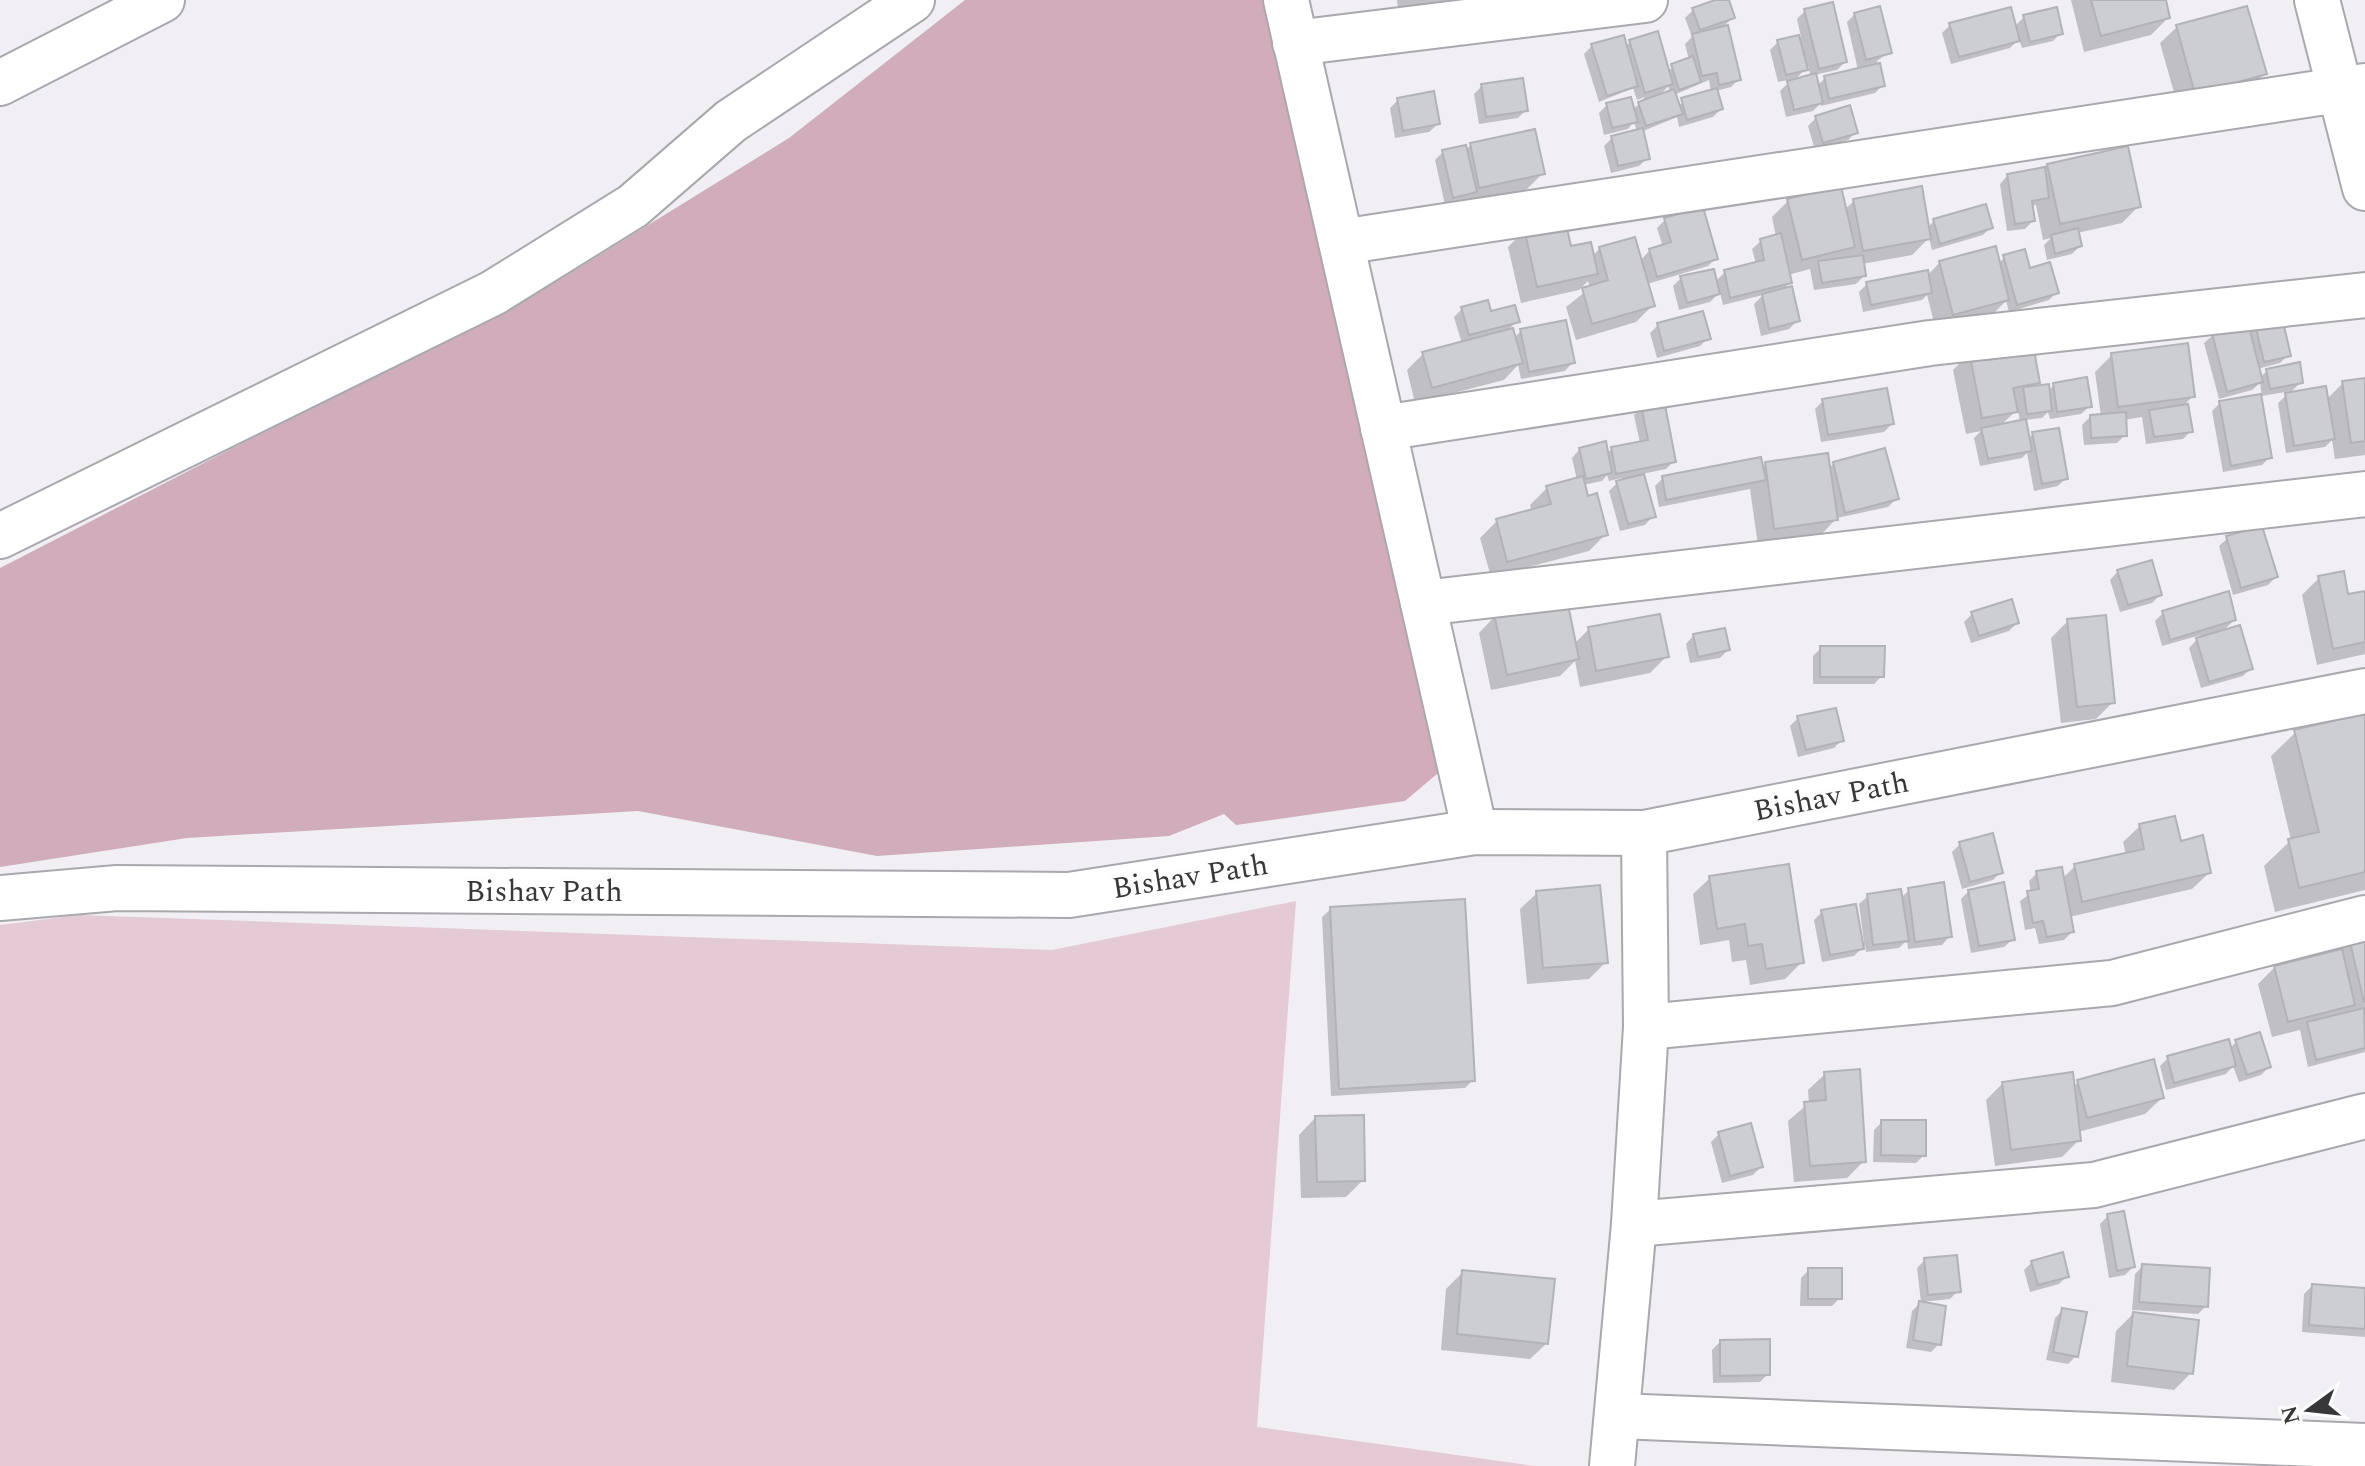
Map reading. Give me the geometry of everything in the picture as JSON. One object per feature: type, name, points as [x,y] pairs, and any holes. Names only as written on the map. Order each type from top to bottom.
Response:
[{"type":"street","points":[[0,83],[162,0]]},
{"type":"street","points":[[0,536],[493,293],[633,206],[731,121],[912,0]]},
{"type":"street","points":[[1286,0],[1475,832]]},
{"type":"street","points":[[1295,43],[1645,0]]},
{"type":"street","points":[[2317,0],[2353,88],[2365,188]]},
{"type":"street","points":[[1341,242],[2353,88]]},
{"type":"street","points":[[1383,428],[1930,343],[2365,295]]},
{"type":"street","points":[[1423,603],[2365,494]]},
{"type":"street","name":"Bishav Path","points":[[0,898],[117,888],[1069,895],[1475,832],[1644,833],[2365,691]]},
{"type":"street","points":[[1612,1466],[1634,1224],[1646,1027],[1644,833]]},
{"type":"street","points":[[1646,1027],[2112,983],[2365,918]]},
{"type":"street","points":[[1634,1224],[2094,1185],[2365,1116]]},
{"type":"street","points":[[1618,1416],[2365,1446]]},
{"type":"shaded area","points":[[965,0],[1262,0],[1447,753],[1437,774],[1405,801],[1236,825],[1224,814],[1169,836],[877,856],[638,811],[187,838],[0,867],[0,568],[559,280],[789,138]]},
{"type":"shaded area","points":[[1296,901],[1257,1427],[1534,1466],[0,1466],[0,925],[79,915],[1052,950]]},
{"type":"building","points":[[1715,0],[1729,0],[1735,18],[1700,30],[1692,8]]},
{"type":"building","points":[[2091,0],[2166,0],[2170,18],[2101,36]]},
{"type":"building","points":[[1833,2],[1847,62],[1819,69],[1804,9]]},
{"type":"building","points":[[1880,6],[1892,53],[1866,60],[1854,13]]},
{"type":"building","points":[[2247,6],[2267,74],[2195,94],[2176,25]]},
{"type":"building","points":[[2011,7],[2020,41],[1959,57],[1949,23]]},
{"type":"building","points":[[2057,7],[2063,34],[2030,42],[2023,15]]},
{"type":"building","points":[[1728,25],[1741,80],[1719,85],[1717,73],[1702,76],[1692,34]]},
{"type":"building","points":[[1658,31],[1673,84],[1645,93],[1629,40]]},
{"type":"building","points":[[1624,35],[1638,86],[1607,96],[1591,44]]},
{"type":"building","points":[[1799,35],[1808,70],[1786,75],[1777,40]]},
{"type":"building","points":[[1693,56],[1701,82],[1679,90],[1671,64]]},
{"type":"building","points":[[1880,63],[1885,86],[1829,99],[1824,76]]},
{"type":"building","points":[[1816,73],[1823,103],[1794,110],[1787,81]]},
{"type":"building","points":[[1523,78],[1528,111],[1486,117],[1481,84]]},
{"type":"building","points":[[1717,88],[1723,109],[1687,120],[1681,98]]},
{"type":"building","points":[[1674,89],[1683,114],[1646,126],[1638,102]]},
{"type":"building","points":[[1434,91],[1440,124],[1403,131],[1397,98]]},
{"type":"building","points":[[1631,97],[1638,122],[1612,128],[1606,103]]},
{"type":"building","points":[[1850,105],[1858,133],[1823,143],[1815,116]]},
{"type":"building","points":[[1643,128],[1650,159],[1618,166],[1611,136]]},
{"type":"building","points":[[1535,129],[1545,174],[1479,188],[1470,143]]},
{"type":"building","points":[[1466,145],[1477,192],[1453,198],[1442,150]]},
{"type":"building","points":[[2128,146],[2141,207],[2060,224],[2047,164]]},
{"type":"building","points":[[2045,167],[2049,198],[2032,201],[2035,221],[2015,224],[2007,174]]},
{"type":"building","points":[[1841,186],[1855,247],[1802,260],[1787,199]]},
{"type":"building","points":[[1922,186],[1931,239],[1863,251],[1853,199]]},
{"type":"building","points":[[1986,204],[1993,228],[1940,244],[1933,219]]},
{"type":"building","points":[[1703,207],[1718,259],[1657,277],[1649,249],[1671,242],[1664,218]]},
{"type":"building","points":[[1565,219],[1571,246],[1591,242],[1598,274],[1537,287],[1524,228]]},
{"type":"building","points":[[2078,228],[2082,246],[2055,254],[2051,235]]},
{"type":"building","points":[[1781,233],[1792,283],[1730,298],[1724,270],[1764,260],[1760,239]]},
{"type":"building","points":[[1635,237],[1655,306],[1592,324],[1582,288],[1608,280],[1599,247]]},
{"type":"building","points":[[1996,246],[2009,300],[1953,315],[1939,261]]},
{"type":"building","points":[[2025,249],[2030,268],[2050,262],[2059,293],[2017,305],[2003,255]]},
{"type":"building","points":[[1863,255],[1866,276],[1822,283],[1818,261]]},
{"type":"building","points":[[1714,269],[1720,294],[1687,303],[1680,276]]},
{"type":"building","points":[[1928,270],[1932,293],[1871,305],[1866,282]]},
{"type":"building","points":[[1792,286],[1800,321],[1769,329],[1762,294]]},
{"type":"building","points":[[1488,300],[1491,311],[1515,305],[1520,322],[1469,335],[1461,307]]},
{"type":"building","points":[[1703,311],[1711,339],[1664,351],[1657,323]]},
{"type":"building","points":[[2281,313],[2291,356],[2264,362],[2254,320]]},
{"type":"building","points":[[1566,320],[1575,363],[1529,372],[1520,329]]},
{"type":"building","points":[[2248,323],[2263,382],[2227,392],[2212,333]]},
{"type":"building","points":[[1513,328],[1523,363],[1432,388],[1422,352]]},
{"type":"building","points":[[2032,339],[2040,383],[2013,388],[2018,412],[1982,418],[1969,351]]},
{"type":"building","points":[[2188,343],[2195,397],[2118,407],[2111,353]]},
{"type":"building","points":[[2300,362],[2303,383],[2270,389],[2266,369]]},
{"type":"building","points":[[2087,377],[2092,407],[2057,412],[2053,383]]},
{"type":"building","points":[[2365,378],[2365,441],[2351,443],[2342,381]]},
{"type":"building","points":[[2049,384],[2052,411],[2027,414],[2023,387]]},
{"type":"building","points":[[2326,386],[2335,439],[2294,446],[2285,393]]},
{"type":"building","points":[[1887,388],[1894,424],[1828,435],[1822,399]]},
{"type":"building","points":[[2261,394],[2272,458],[2231,466],[2219,401]]},
{"type":"building","points":[[1664,400],[1676,462],[1616,474],[1611,447],[1648,440],[1641,405]]},
{"type":"building","points":[[2188,404],[2193,432],[2154,437],[2149,410]]},
{"type":"building","points":[[2126,412],[2127,436],[2091,438],[2090,415]]},
{"type":"building","points":[[2026,419],[2032,451],[1988,459],[1981,428]]},
{"type":"building","points":[[2059,428],[2068,479],[2042,484],[2032,432]]},
{"type":"building","points":[[1606,441],[1612,473],[1586,479],[1579,448]]},
{"type":"building","points":[[1885,448],[1899,499],[1845,513],[1833,462]]},
{"type":"building","points":[[1828,453],[1838,520],[1774,529],[1765,462]]},
{"type":"building","points":[[1761,457],[1766,480],[1666,500],[1662,476]]},
{"type":"building","points":[[1644,474],[1656,517],[1628,524],[1616,481]]},
{"type":"building","points":[[1583,476],[1588,496],[1597,493],[1608,535],[1507,562],[1496,519],[1551,504],[1546,486]]},
{"type":"building","points":[[2262,526],[2278,577],[2241,588],[2226,536]]},
{"type":"building","points":[[2152,560],[2162,595],[2128,605],[2117,570]]},
{"type":"building","points":[[2344,571],[2348,594],[2365,591],[2365,642],[2333,649],[2318,576]]},
{"type":"building","points":[[2229,591],[2236,620],[2170,640],[2162,611]]},
{"type":"building","points":[[1567,599],[1579,659],[1507,675],[1494,614]]},
{"type":"building","points":[[2012,599],[2019,623],[1979,636],[1971,612]]},
{"type":"building","points":[[1660,614],[1669,657],[1596,671],[1588,627]]},
{"type":"building","points":[[2106,615],[2115,703],[2077,707],[2067,619]]},
{"type":"building","points":[[2240,625],[2253,669],[2209,682],[2196,638]]},
{"type":"building","points":[[1725,628],[1730,650],[1698,657],[1693,634]]},
{"type":"building","points":[[1820,646],[1885,646],[1884,677],[1820,677]]},
{"type":"building","points":[[1836,708],[1844,741],[1806,750],[1797,716]]},
{"type":"building","points":[[2365,713],[2365,872],[2299,888],[2288,839],[2319,832],[2294,730]]},
{"type":"building","points":[[2175,816],[2181,841],[2203,835],[2211,873],[2082,902],[2074,864],[2144,849],[2139,824]]},
{"type":"building","points":[[1993,833],[2003,873],[1970,882],[1959,842]]},
{"type":"building","points":[[1789,864],[1804,963],[1766,969],[1762,944],[1748,946],[1745,924],[1717,929],[1709,876]]},
{"type":"building","points":[[2062,867],[2074,932],[2047,937],[2043,921],[2033,923],[2027,891],[2039,889],[2036,871]]},
{"type":"building","points":[[1944,882],[1952,937],[1915,942],[1908,888]]},
{"type":"building","points":[[2004,882],[2015,940],[1979,946],[1968,890]]},
{"type":"building","points":[[1600,885],[1608,963],[1543,968],[1536,891]]},
{"type":"building","points":[[1901,889],[1909,941],[1873,945],[1867,894]]},
{"type":"building","points":[[1465,899],[1475,1081],[1339,1089],[1330,907]]},
{"type":"building","points":[[1856,904],[1864,949],[1830,955],[1821,910]]},
{"type":"building","points":[[2365,934],[2365,1002],[2364,1002],[2349,938]]},
{"type":"building","points":[[2342,949],[2355,1005],[2288,1022],[2274,966]]},
{"type":"building","points":[[2364,1008],[2365,1048],[2316,1060],[2307,1022]]},
{"type":"building","points":[[2260,1032],[2271,1067],[2247,1075],[2235,1040]]},
{"type":"building","points":[[2229,1039],[2236,1066],[2174,1083],[2167,1056]]},
{"type":"building","points":[[2154,1059],[2164,1098],[2087,1118],[2077,1080]]},
{"type":"building","points":[[1860,1069],[1866,1162],[1810,1166],[1804,1102],[1826,1100],[1824,1072]]},
{"type":"building","points":[[2073,1072],[2081,1141],[2011,1150],[2002,1082]]},
{"type":"building","points":[[1364,1115],[1365,1181],[1317,1182],[1315,1116]]},
{"type":"building","points":[[1881,1120],[1926,1120],[1926,1156],[1881,1155]]},
{"type":"building","points":[[1751,1123],[1763,1167],[1730,1176],[1718,1132]]},
{"type":"building","points":[[2124,1211],[2135,1267],[2117,1271],[2107,1214]]},
{"type":"building","points":[[2063,1252],[2069,1277],[2038,1285],[2031,1261]]},
{"type":"building","points":[[1957,1255],[1961,1292],[1928,1295],[1924,1258]]},
{"type":"building","points":[[2142,1264],[2210,1268],[2208,1307],[2139,1302]]},
{"type":"building","points":[[1808,1268],[1842,1268],[1842,1299],[1808,1299]]},
{"type":"building","points":[[1462,1270],[1555,1279],[1548,1344],[1457,1334]]},
{"type":"building","points":[[2312,1284],[2365,1288],[2365,1329],[2309,1325]]},
{"type":"building","points":[[1919,1301],[1946,1306],[1941,1345],[1913,1340]]},
{"type":"building","points":[[2062,1308],[2087,1312],[2078,1357],[2053,1352]]},
{"type":"building","points":[[2133,1312],[2199,1320],[2193,1374],[2127,1366]]},
{"type":"building","points":[[1770,1339],[1770,1375],[1720,1376],[1720,1340]]}]
